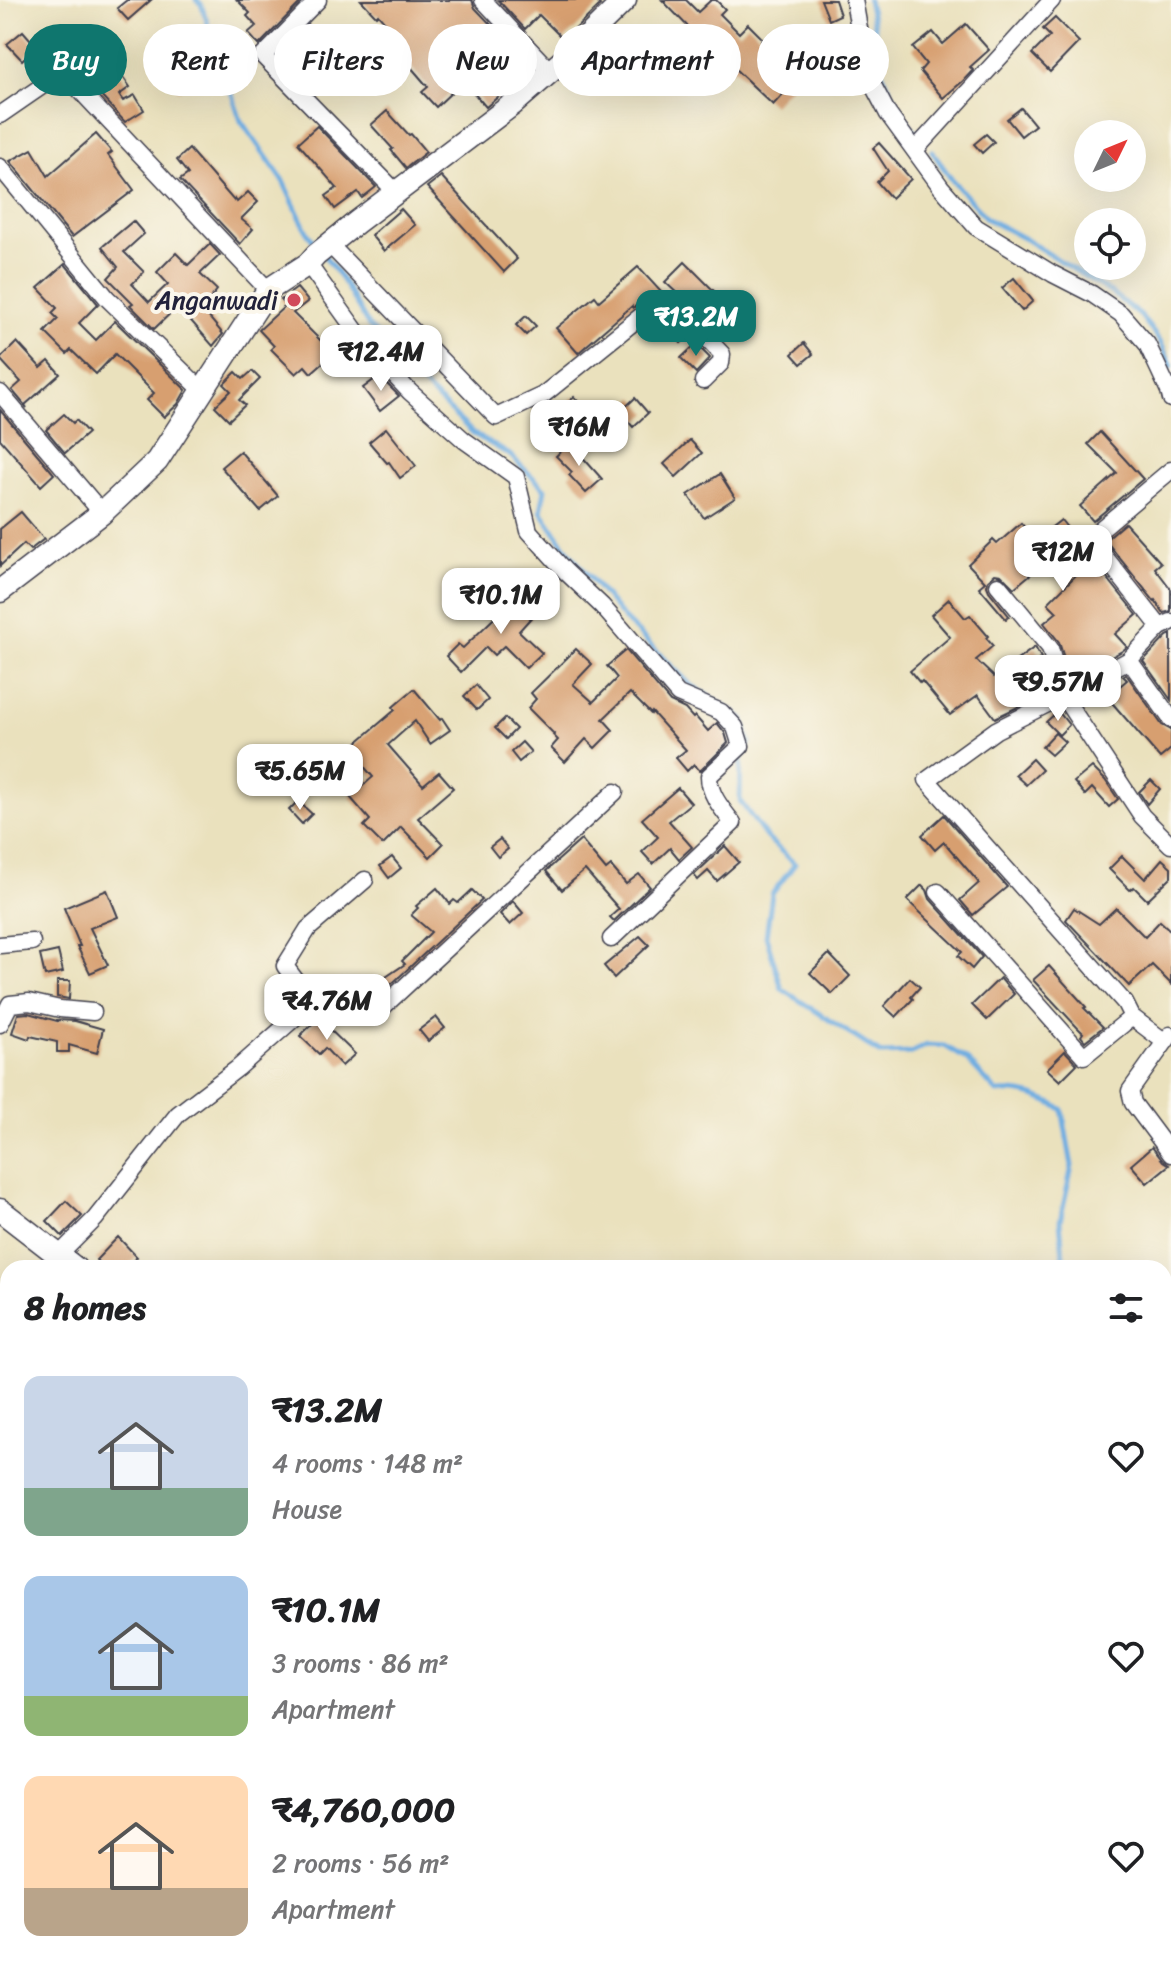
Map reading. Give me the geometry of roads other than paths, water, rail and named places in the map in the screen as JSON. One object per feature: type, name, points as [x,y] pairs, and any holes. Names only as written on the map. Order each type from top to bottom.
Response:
[{"type":"street","points":[[318,0],[263,56],[397,193]]},
{"type":"street","points":[[483,0],[550,71]]},
{"type":"street","points":[[854,0],[867,74],[888,114],[941,187],[976,227],[1121,314],[1147,344],[1171,399]]},
{"type":"street","points":[[915,150],[1052,0]]},
{"type":"street","points":[[0,591],[102,513],[157,461],[268,290],[513,104],[623,1]]},
{"type":"street","points":[[0,115],[45,84],[63,79],[76,86],[268,290]]},
{"type":"street","points":[[0,167],[107,298],[202,390]]},
{"type":"street","points":[[318,254],[496,417],[543,395],[651,308],[665,306],[679,309],[722,354],[721,363],[703,381]]},
{"type":"street","points":[[318,254],[369,349],[410,392],[464,440],[516,477],[529,531],[602,606],[678,694],[721,712],[735,727],[741,746],[709,776],[709,785],[720,807],[733,823],[611,939]]},
{"type":"street","points":[[0,393],[102,513]]},
{"type":"street","points":[[1171,470],[1090,538],[1166,624],[1129,660],[996,730],[927,780],[1125,1003],[1132,1017],[1168,1038],[1130,1091],[1133,1103],[1171,1154]]},
{"type":"street","points":[[998,585],[1050,648],[1063,696],[1142,816],[1171,845]]},
{"type":"street","points":[[1129,660],[1171,719]]},
{"type":"street","points":[[365,880],[308,929],[285,966],[311,1001],[384,1006],[615,792]]},
{"type":"street","points":[[938,892],[1084,1056],[1132,1017]]},
{"type":"street","points":[[0,945],[32,942]]},
{"type":"street","points":[[68,1260],[95,1219],[178,1114],[238,1068],[311,1001]]},
{"type":"street","points":[[0,1024],[10,1004],[29,1002],[93,1012]]},
{"type":"street","points":[[0,1210],[64,1260]]},
{"type":"waterway","points":[[196,0],[201,4],[241,121],[282,179],[308,234],[318,247]]},
{"type":"waterway","points":[[868,0],[880,68],[902,114],[916,133]]},
{"type":"waterway","points":[[932,151],[952,180],[987,219],[1113,294],[1141,316],[1161,343],[1171,366]]},
{"type":"waterway","points":[[324,255],[368,325],[422,384],[474,434],[510,455],[545,489],[541,511],[569,552],[624,619],[690,684],[743,718],[750,743],[741,759],[740,801],[766,837],[795,864],[772,894],[766,936],[782,989],[881,1054],[911,1053],[927,1045],[945,1046],[966,1059],[997,1092],[1031,1095],[1062,1109],[1072,1166],[1060,1221],[1063,1260]]},
{"type":"place","name":"Anganwadi","points":[[294,300]]}]
